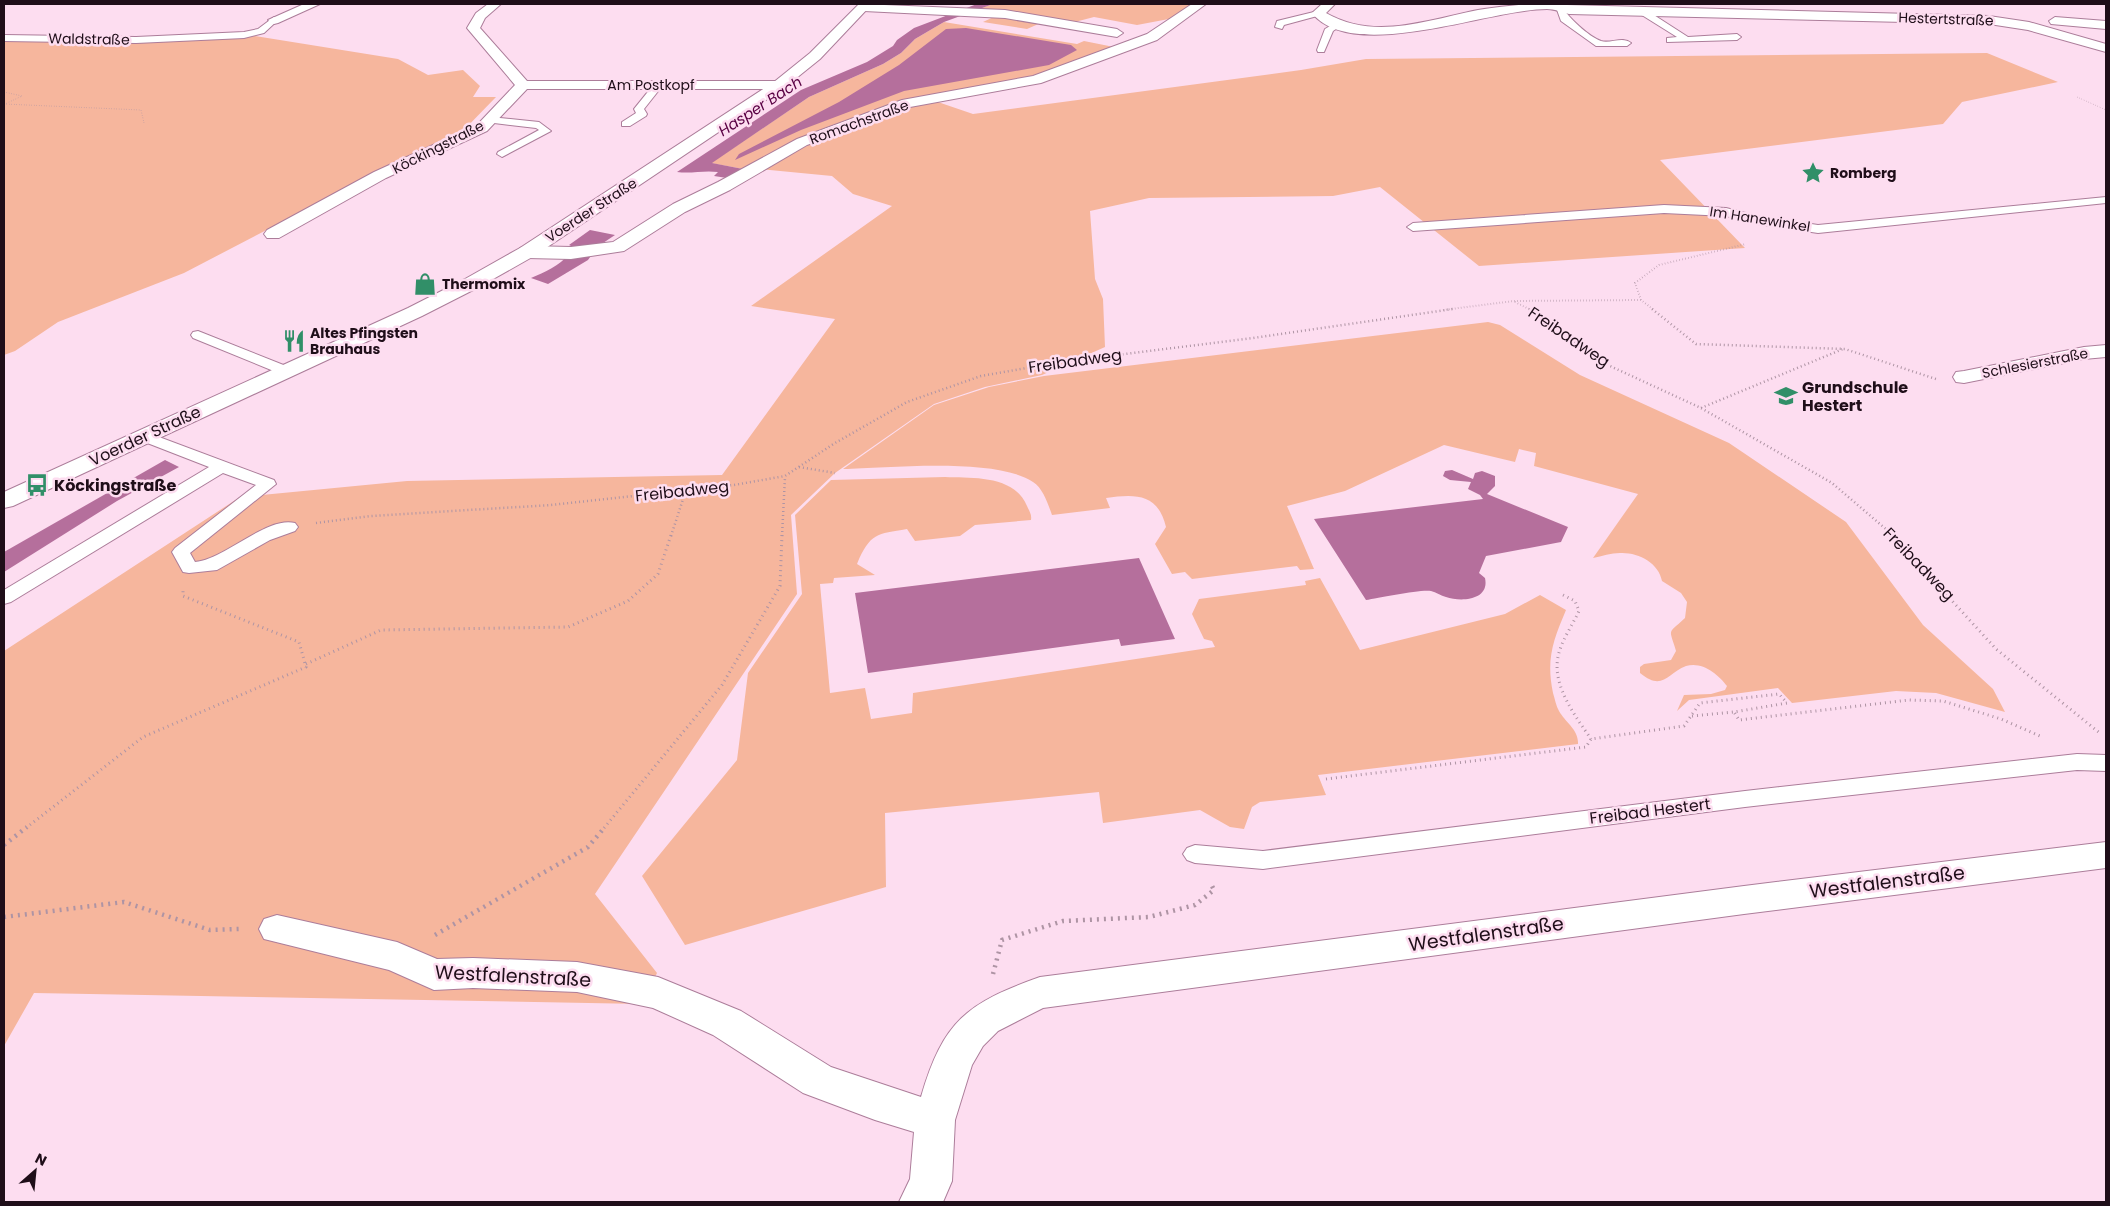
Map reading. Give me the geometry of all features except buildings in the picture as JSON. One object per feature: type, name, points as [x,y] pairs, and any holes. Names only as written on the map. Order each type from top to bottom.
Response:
[{"type":"street","points":[[274,20],[314,4]]},
{"type":"street","points":[[495,4],[480,16],[473,28],[523,85]]},
{"type":"street","name":"Romachstraße","points":[[527,252],[571,253],[618,247],[679,208],[724,186],[802,142],[907,103],[1036,80],[1152,37],[1200,4]]},
{"type":"street","points":[[1329,4],[1318,13],[1338,25]]},
{"type":"street","points":[[865,5],[1013,15],[1117,33]]},
{"type":"street","name":"Voerder Straße","points":[[4,501],[415,312],[527,252],[779,85],[816,56],[865,5]]},
{"type":"street","name":"Hestertstraße","points":[[1338,25],[1369,31],[1399,32],[1481,14],[1550,6],[2011,22],[2047,21],[2106,25]]},
{"type":"street","name":"Hestertstraße","points":[[2011,22],[2106,48]]},
{"type":"street","name":"Am Postkopf","points":[[523,85],[779,85]]},
{"type":"street","name":"Köckingstraße","points":[[273,234],[380,176],[482,128],[523,85]]},
{"type":"street","name":"Schlesierstraße","points":[[1964,377],[2084,353],[2106,351]]},
{"type":"street","name":"Westfalenstraße","points":[[922,1202],[931,1181],[935,1120],[944,1084],[955,1055],[980,1023],[1040,993],[1744,900],[2106,855]]},
{"type":"street","name":"Westfalenstraße","points":[[277,928],[397,957],[434,975],[473,973],[577,977],[658,993],[727,1023],[817,1080],[876,1102],[935,1120]]},
{"type":"lane","points":[[1550,6],[1564,19],[1599,44],[1627,43]]},
{"type":"lane","points":[[1640,10],[1686,39]]},
{"type":"lane","points":[[1279,27],[1280,23],[1318,13]]},
{"type":"lane","name":"Waldstraße","points":[[4,38],[174,39],[259,33],[268,28],[274,20]]},
{"type":"lane","points":[[1321,50],[1329,29],[1338,25]]},
{"type":"lane","points":[[1670,40],[1737,37]]},
{"type":"lane","points":[[626,124],[642,114],[639,109],[658,85]]},
{"type":"lane","points":[[490,120],[540,125],[546,131],[502,154]]},
{"type":"lane","name":"Im Hanewinkel","points":[[1413,227],[1664,209],[1697,209],[1818,229],[2106,200]]},
{"type":"lane","points":[[198,335],[286,371]]},
{"type":"lane","points":[[143,436],[268,484],[202,534],[182,552],[189,568],[211,566],[264,536],[289,527]]},
{"type":"lane","points":[[4,598],[221,467]]},
{"type":"lane","name":"Freibad Hestert","points":[[1195,854],[1263,860],[1745,799],[2077,762],[2106,763]]},
{"type":"path","points":[[4,92],[22,96],[4,104]]},
{"type":"path","points":[[2077,96],[2106,110]]},
{"type":"path","points":[[4,104],[141,110],[144,124]]},
{"type":"path","points":[[1746,244],[1659,265],[1635,282],[1641,300],[1696,344],[1844,348],[1938,380],[1964,377]]},
{"type":"path","points":[[1514,301],[1641,300]]},
{"type":"path","name":"Freibadweg","points":[[289,527],[371,516],[551,504],[734,485],[785,476],[835,443],[908,402],[981,376],[1061,362],[1253,338],[1514,301],[1541,315],[1597,360],[1701,408],[1832,483],[1902,543],[1996,649],[2106,738]]},
{"type":"path","points":[[1701,408],[1844,348]]},
{"type":"path","points":[[798,467],[835,473]]},
{"type":"path","points":[[397,957],[588,847],[722,685],[780,586],[785,476]]},
{"type":"path","points":[[4,844],[143,738],[306,667],[306,664],[382,630],[568,627],[628,601],[658,574],[686,490]]},
{"type":"path","points":[[189,568],[182,596],[299,642],[306,664]]},
{"type":"path","points":[[1563,595],[1575,600],[1579,612],[1562,647],[1557,665],[1568,706],[1591,739]]},
{"type":"path","points":[[1591,739],[1684,726],[1700,703],[1779,694],[1787,704],[1691,716]]},
{"type":"path","points":[[1734,712],[1739,720],[1909,700],[1943,701],[2001,719],[2040,736],[2065,750],[2077,762]]},
{"type":"path","points":[[1326,779],[1586,747],[1591,739]]},
{"type":"path","points":[[980,1023],[1002,940],[1063,921],[1149,918],[1195,905],[1214,890]]},
{"type":"path","points":[[4,917],[124,902],[210,930],[277,928]]},
{"type":"shaded area","points":[[977,4],[993,4],[944,22],[915,39],[901,53],[883,64],[809,97],[712,163],[743,169],[727,178],[714,176],[718,172],[677,172],[801,90],[867,62],[893,46],[897,40],[914,28]]},
{"type":"shaded area","points":[[993,4],[1195,4],[1174,18],[1137,25],[1094,17],[1071,23],[973,11]]},
{"type":"shaded area","points":[[1000,14],[1043,22],[1027,29],[983,22]]},
{"type":"shaded area","points":[[944,22],[1077,44],[1084,41],[1114,47],[1035,78],[919,99],[743,169],[711,163],[809,97],[883,64],[901,53],[915,39]]},
{"type":"shaded area","points":[[966,28],[1071,45],[1077,50],[1049,65],[904,91],[801,130],[735,160],[739,154],[839,102],[899,65],[946,29]]},
{"type":"shaded area","points":[[255,36],[398,59],[428,75],[463,70],[480,86],[473,97],[496,97],[461,133],[372,175],[184,273],[58,322],[15,351],[4,355],[4,40],[159,41]]},
{"type":"shaded area","points":[[1987,53],[2058,82],[1962,102],[1943,124],[1660,160],[1745,248],[1479,266],[1380,187],[1333,196],[1149,198],[1090,211],[1095,279],[1103,299],[1105,347],[1042,375],[985,387],[934,404],[835,473],[791,515],[797,594],[595,894],[657,973],[642,1004],[34,993],[4,1046],[4,651],[240,497],[407,481],[722,475],[835,319],[751,306],[892,206],[853,194],[832,176],[760,169],[841,129],[932,100],[973,114],[1301,70],[1366,59]]},
{"type":"shaded area","points":[[590,230],[615,235],[597,247],[588,260],[548,284],[531,278],[549,270],[565,258],[573,247],[569,245]]},
{"type":"shaded area","points":[[1488,322],[1500,325],[1580,375],[1729,443],[1846,522],[1923,625],[1993,689],[2005,712],[1936,693],[1896,691],[1792,703],[1778,688],[1689,700],[1677,711],[1684,695],[1711,694],[1725,690],[1727,686],[1714,673],[1698,665],[1686,666],[1660,681],[1654,681],[1640,673],[1640,667],[1644,664],[1671,660],[1676,651],[1671,632],[1685,618],[1687,602],[1681,593],[1662,581],[1657,569],[1647,560],[1627,553],[1593,558],[1638,494],[1534,466],[1536,453],[1519,449],[1515,462],[1444,445],[1345,491],[1287,506],[1314,569],[1300,570],[1297,566],[1192,579],[1185,572],[1172,574],[1155,544],[1166,527],[1162,516],[1151,502],[1144,498],[1126,496],[1106,498],[1110,508],[1052,515],[1045,497],[1037,485],[1016,474],[994,469],[914,466],[843,469],[934,405],[989,387],[1044,376]]},
{"type":"shaded area","points":[[165,460],[179,467],[117,501],[4,572],[4,552]]},
{"type":"shaded area","points":[[1452,470],[1473,479],[1475,473],[1482,471],[1495,476],[1495,486],[1487,494],[1568,527],[1561,542],[1486,556],[1479,573],[1485,578],[1485,586],[1479,595],[1473,598],[1452,599],[1426,591],[1409,592],[1366,600],[1314,519],[1483,499],[1480,495],[1468,489],[1471,482],[1450,480],[1443,476],[1445,471]]},
{"type":"shaded area","points":[[980,478],[1003,483],[1021,496],[1030,513],[1031,520],[975,525],[960,536],[915,541],[907,529],[881,534],[866,546],[857,564],[875,575],[834,578],[833,583],[820,584],[830,693],[865,688],[871,719],[912,713],[913,693],[1215,647],[1212,641],[1204,639],[1192,614],[1199,599],[1306,585],[1305,581],[1320,578],[1360,650],[1505,614],[1540,595],[1566,610],[1554,641],[1550,670],[1553,693],[1558,709],[1574,730],[1578,744],[1318,775],[1326,795],[1260,802],[1252,807],[1244,829],[1230,827],[1200,810],[1103,823],[1099,792],[885,813],[886,887],[685,945],[642,876],[737,760],[748,673],[802,594],[795,515],[831,480]]},
{"type":"shaded area","points":[[1139,558],[1175,639],[1121,646],[1119,639],[868,673],[855,593]]},
{"type":"place","name":"Romberg","points":[[1813,173]]},
{"type":"place","name":"Thermomix","points":[[425,284]]},
{"type":"place","name":"Altes Pfingsten Brauhaus","points":[[294,341]]},
{"type":"place","name":"Grundschule Hestert","points":[[1786,396]]},
{"type":"place","name":"Köckingstraße","points":[[37,485]]},
{"type":"water label","name":"Hasper Bach","points":[[760,106]]}]
